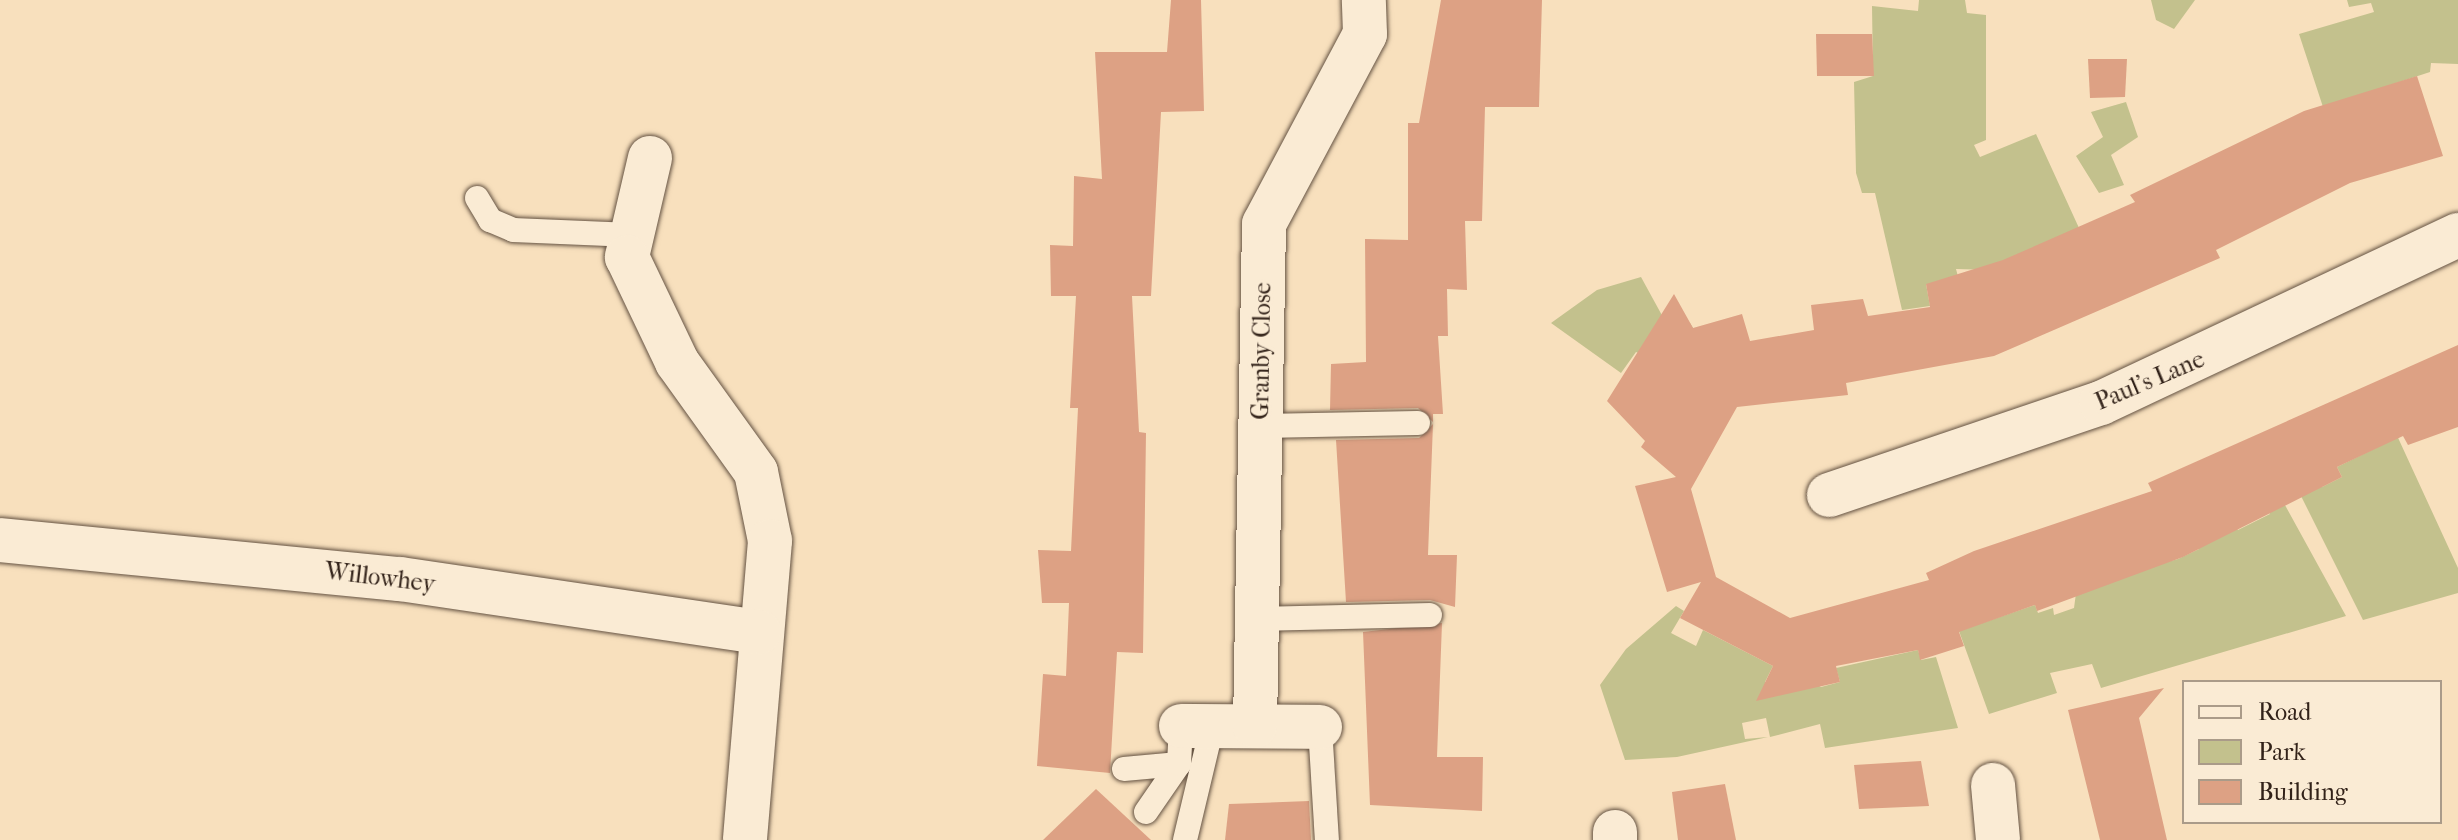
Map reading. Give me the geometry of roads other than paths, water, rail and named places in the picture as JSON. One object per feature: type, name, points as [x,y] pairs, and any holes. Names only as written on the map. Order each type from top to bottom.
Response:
[{"type":"street","name":"Granby Close","points":[[1255,726],[1264,224],[1365,34],[1364,0]]},
{"type":"street","points":[[650,158],[627,257],[677,362],[756,472],[770,541],[759,632],[745,840]]},
{"type":"street","name":"Paul's Lane","points":[[1829,495],[2101,403],[2458,235]]},
{"type":"street","name":"Willowhey","points":[[0,540],[400,579],[759,632]]},
{"type":"street","points":[[1191,739],[1255,726],[1320,727]]},
{"type":"street","points":[[1993,785],[1998,840]]},
{"type":"lane","points":[[477,198],[490,220],[513,230],[632,235]]},
{"type":"lane","points":[[1261,426],[1418,423]]},
{"type":"lane","points":[[1257,619],[1430,615]]},
{"type":"lane","points":[[1320,727],[1327,840]]},
{"type":"lane","points":[[1124,769],[1191,739]]},
{"type":"lane","points":[[1146,812],[1191,739]]},
{"type":"lane","points":[[1185,840],[1191,739]]}]
